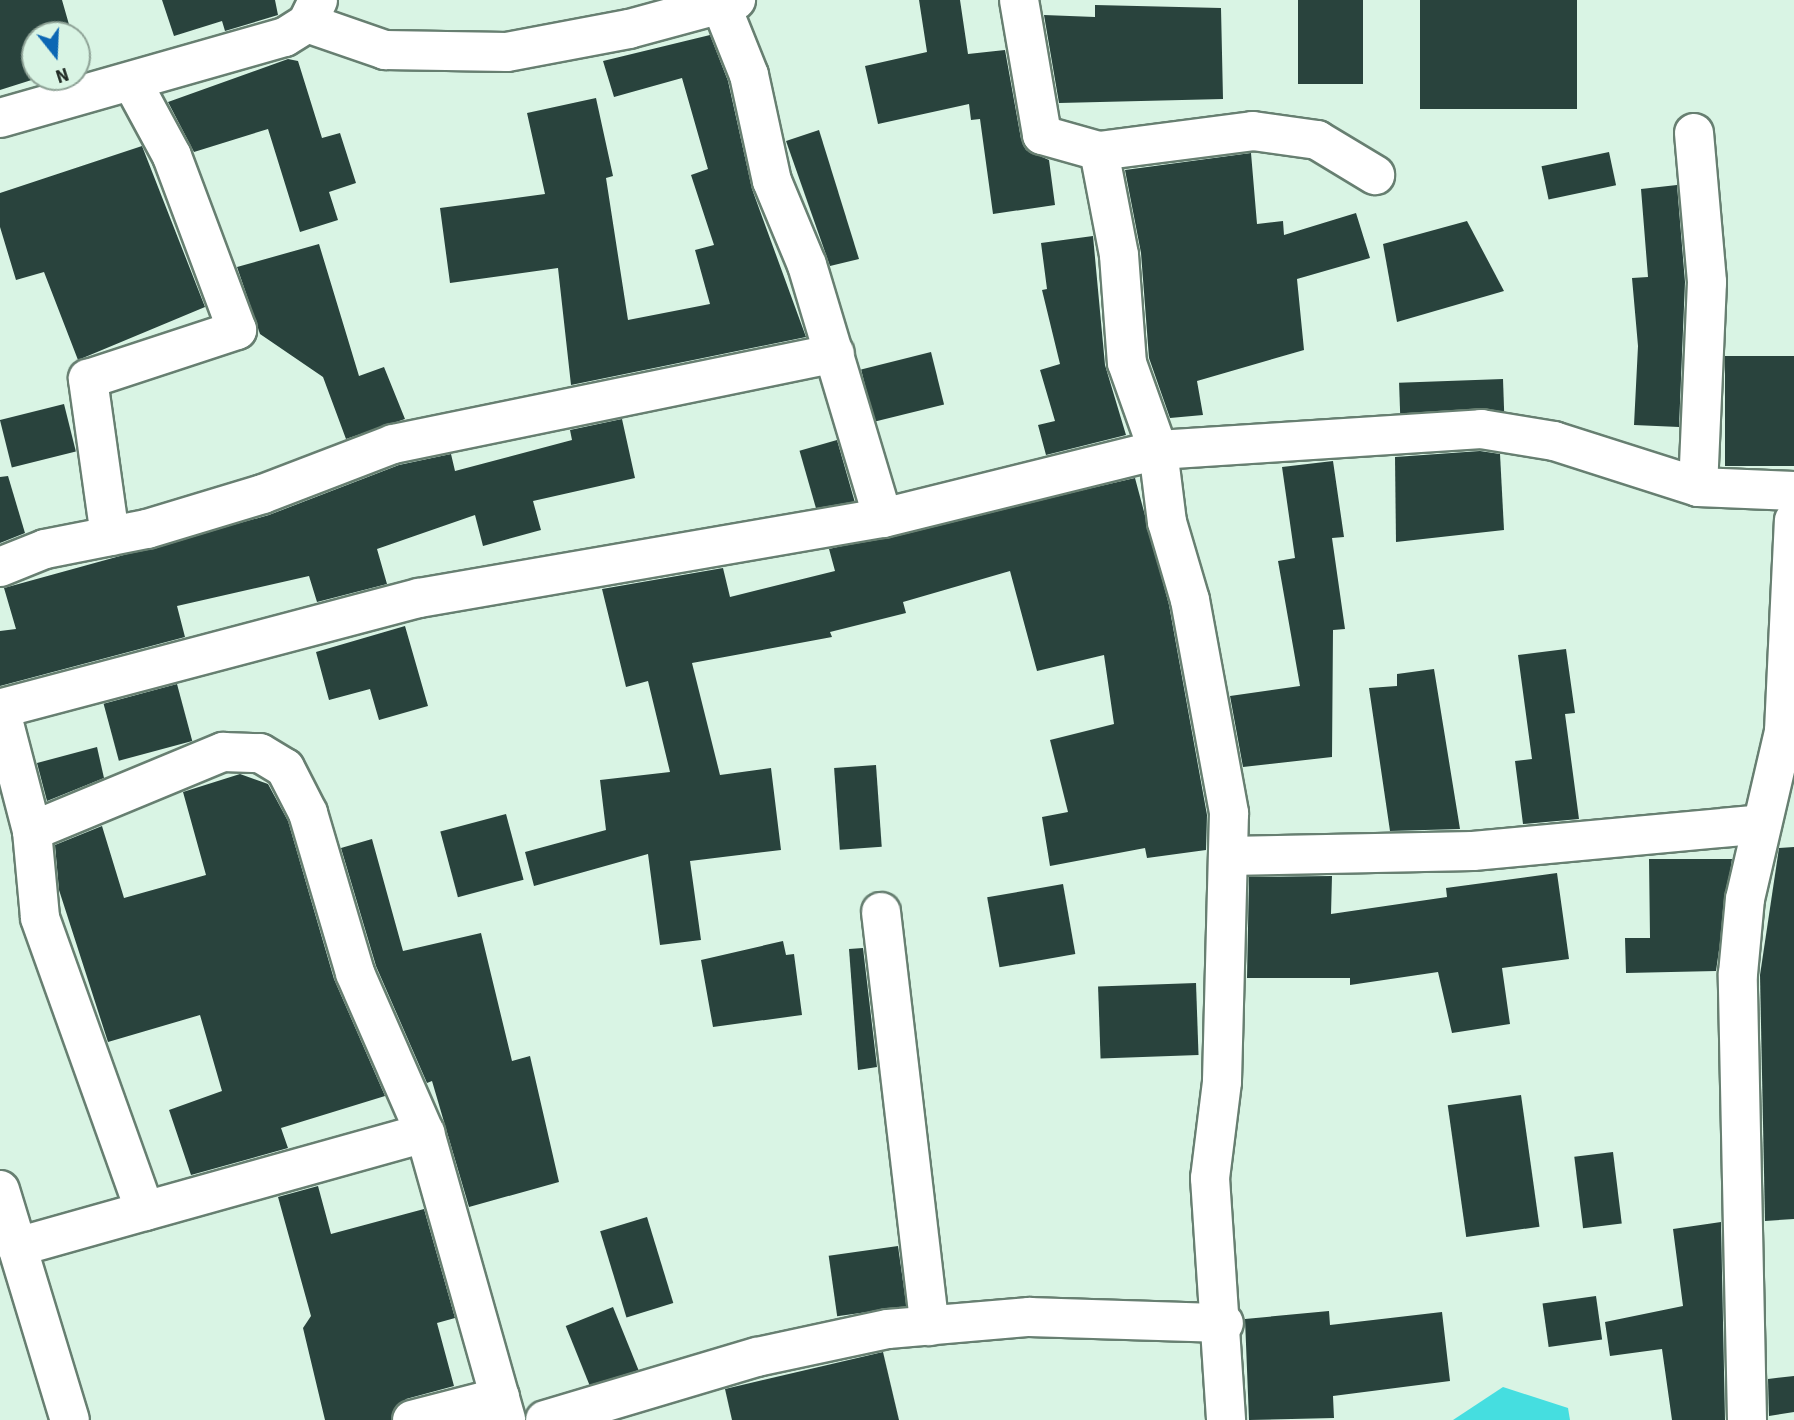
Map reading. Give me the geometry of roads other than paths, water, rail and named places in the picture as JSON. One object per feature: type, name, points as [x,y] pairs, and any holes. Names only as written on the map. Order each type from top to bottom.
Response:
[{"type":"street","points":[[1019,0],[1042,135],[1099,151],[1253,131],[1317,139],[1375,175]]},
{"type":"street","points":[[0,118],[223,59],[312,11],[385,50],[507,51],[683,7],[729,2],[749,75],[772,181],[835,354],[883,518]]},
{"type":"street","points":[[110,536],[88,379],[237,330],[172,156],[132,82]]},
{"type":"street","points":[[1694,133],[1707,282],[1699,487]]},
{"type":"street","points":[[1099,151],[1119,255],[1127,363],[1158,450],[1167,522],[1190,600],[1229,813],[1222,1082],[1210,1178],[1224,1323],[1226,1420]]},
{"type":"street","points":[[0,567],[45,549],[110,536],[263,494],[393,444],[835,354]]},
{"type":"street","points":[[145,1211],[40,918],[32,831],[1,708],[419,598],[883,518],[1158,450],[1480,429],[1554,441],[1699,487],[1794,491]]},
{"type":"street","points":[[1747,1420],[1738,974],[1762,824],[1789,731],[1794,520]]},
{"type":"street","points":[[32,831],[223,752],[260,753],[285,768],[308,813],[355,973],[425,1133],[503,1408],[412,1420]]},
{"type":"street","points":[[1229,856],[1473,851],[1762,824]]},
{"type":"street","points":[[881,912],[929,1325]]},
{"type":"street","points":[[17,1247],[425,1133]]},
{"type":"street","points":[[0,1190],[71,1420]]},
{"type":"street","points":[[545,1420],[757,1357],[929,1325],[1029,1317],[1224,1323]]},
{"type":"water","points":[[1503,1387],[1568,1408],[1570,1420],[1453,1420]]}]
